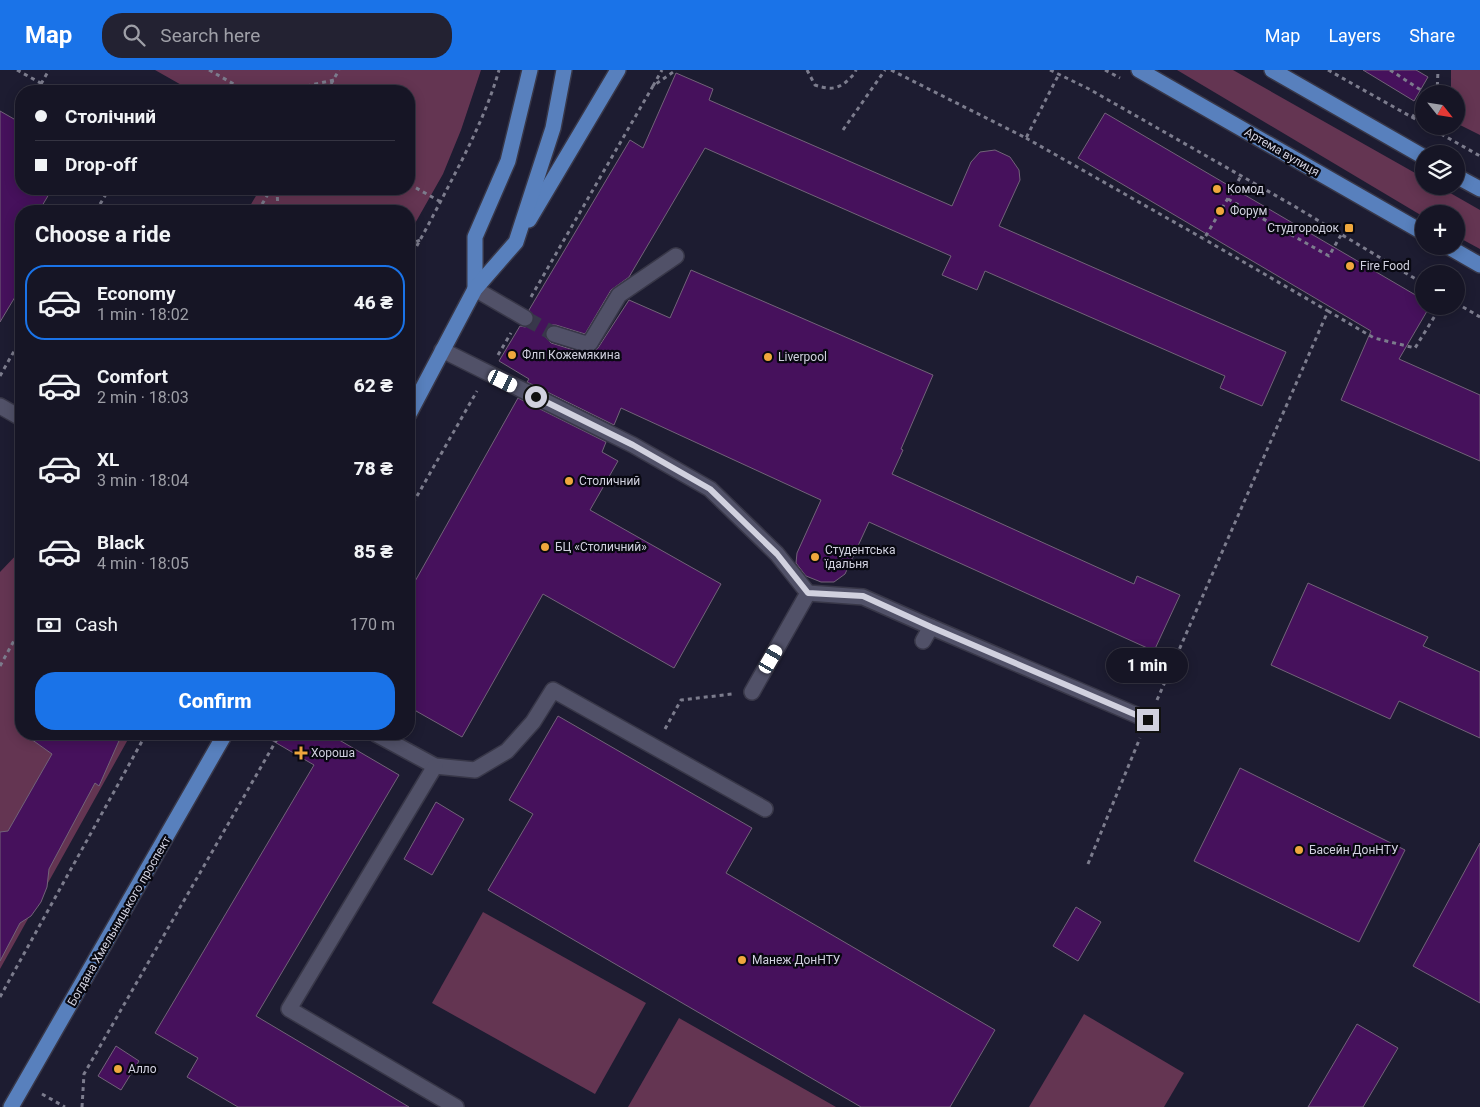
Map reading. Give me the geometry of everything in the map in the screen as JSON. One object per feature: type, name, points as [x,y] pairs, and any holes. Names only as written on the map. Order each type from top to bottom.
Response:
[{"type":"main road","points":[[475,289],[475,237],[508,161],[530,70]]},
{"type":"main road","points":[[516,242],[552,128],[564,70]]},
{"type":"main road","points":[[415,402],[475,289],[516,242],[618,70]]},
{"type":"main road","name":"Артема вулиця","points":[[1139,70],[1415,228]]},
{"type":"main road","points":[[1272,70],[1415,152]]},
{"type":"main road","points":[[1465,181],[1480,189]]},
{"type":"main road","points":[[1463,255],[1480,265]]},
{"type":"main road","name":"Богдана Хмельницького проспект","points":[[12,1107],[222,740]]},
{"type":"lane","points":[[554,334],[583,343],[590,343],[619,295],[676,256]]},
{"type":"lane","points":[[475,289],[523,317]]},
{"type":"lane","points":[[442,350],[633,445],[710,489],[777,554],[808,593],[863,596],[1148,720]]},
{"type":"lane","points":[[0,406],[15,415]]},
{"type":"lane","points":[[752,692],[808,593]]},
{"type":"lane","points":[[923,641],[931,627]]},
{"type":"lane","points":[[387,740],[435,766],[475,770],[507,751],[532,722],[554,690],[765,809]]},
{"type":"lane","points":[[435,766],[288,1009],[456,1107]]},
{"type":"path","points":[[17,70],[41,84],[49,70]]},
{"type":"path","points":[[209,70],[235,85]]},
{"type":"path","points":[[331,85],[339,70]]},
{"type":"path","points":[[415,249],[472,140],[492,95],[499,70]]},
{"type":"path","points":[[415,499],[487,373],[523,317],[662,70]]},
{"type":"path","points":[[653,86],[676,70]]},
{"type":"path","points":[[807,70],[815,85],[825,89],[842,86],[856,70]]},
{"type":"path","points":[[843,130],[885,70]]},
{"type":"path","points":[[891,70],[1026,138],[1374,338],[1415,348],[1435,315]]},
{"type":"path","points":[[1050,70],[1089,89],[1415,279]]},
{"type":"path","points":[[1328,70],[1415,120]]},
{"type":"path","points":[[1390,70],[1415,86]]},
{"type":"path","points":[[1437,85],[1438,70]]},
{"type":"path","points":[[1026,138],[1060,74]]},
{"type":"path","points":[[311,85],[334,80]]},
{"type":"path","points":[[1412,118],[1415,113]]},
{"type":"path","points":[[1442,135],[1480,156]]},
{"type":"path","points":[[1204,239],[1241,176]]},
{"type":"path","points":[[415,187],[441,202]]},
{"type":"path","points":[[1228,199],[1329,256],[1341,235]]},
{"type":"path","points":[[415,242],[420,239]]},
{"type":"path","points":[[1465,308],[1480,317]]},
{"type":"path","points":[[1088,864],[1148,720],[1328,311]]},
{"type":"path","points":[[0,376],[15,350]]},
{"type":"path","points":[[0,666],[15,639]]},
{"type":"path","points":[[669,720],[681,700],[752,692]]},
{"type":"path","points":[[0,997],[143,740]]},
{"type":"path","points":[[82,1107],[84,1074],[277,740]]},
{"type":"shaded area","points":[[155,70],[481,70],[461,130],[443,174],[415,223],[415,205],[251,205],[256,195],[415,195],[415,85],[181,85]]},
{"type":"shaded area","points":[[1177,70],[1233,70],[1415,173],[1415,195],[1454,195],[1480,210],[1480,249],[1465,241],[1465,205],[1415,205],[1415,212]]},
{"type":"shaded area","points":[[1451,70],[1480,70],[1480,135],[1465,128],[1465,85],[1451,85]]},
{"type":"shaded area","points":[[15,556],[15,740],[128,740],[0,969],[0,572]]},
{"type":"shaded area","points":[[483,912],[646,1003],[595,1094],[432,1003]]},
{"type":"shaded area","points":[[1084,1014],[1184,1073],[1164,1107],[1029,1107]]},
{"type":"shaded area","points":[[679,1018],[836,1107],[628,1107]]},
{"type":"building","points":[[1363,70],[1416,70],[1428,77],[1423,85],[1415,85],[1414,101]]},
{"type":"building","points":[[676,73],[713,89],[709,100],[952,206],[971,162],[980,152],[995,150],[1010,157],[1019,170],[1020,180],[999,226],[1286,352],[1262,406],[1220,388],[1225,376],[985,271],[977,290],[942,275],[951,256],[705,148],[629,277],[611,290],[585,334],[556,325],[551,325],[545,331],[545,337],[551,343],[580,352],[594,351],[598,348],[629,300],[670,318],[691,270],[933,375],[892,474],[1134,584],[1137,576],[1180,595],[1154,651],[869,522],[845,574],[834,582],[821,582],[806,576],[796,563],[797,553],[821,500],[621,408],[614,425],[527,382],[529,379],[499,361],[520,326],[525,327],[533,323],[534,318],[529,310],[630,140],[643,148]]},
{"type":"building","points":[[0,111],[15,120],[15,195],[48,195],[43,205],[15,205],[15,297],[0,322]]},
{"type":"building","name":"Форум","points":[[1105,113],[1415,295],[1415,315],[1425,315],[1399,359],[1480,395],[1480,461],[1341,400],[1371,331],[1078,158]]},
{"type":"building","name":"БЦ «Столичний»","points":[[518,398],[606,442],[602,452],[618,461],[590,510],[721,584],[674,668],[543,594],[462,737],[415,710],[415,581]]},
{"type":"building","points":[[1308,583],[1428,637],[1423,646],[1480,672],[1480,738],[1399,701],[1390,719],[1271,665]]},
{"type":"building","name":"Манеж ДонНТУ","points":[[558,716],[752,828],[726,873],[995,1030],[950,1107],[861,1107],[488,890],[533,814],[509,800]]},
{"type":"building","points":[[32,740],[119,740],[99,786],[95,783],[49,869],[47,887],[41,902],[31,916],[20,923],[0,961],[0,832],[8,831],[52,754]]},
{"type":"building","points":[[271,740],[339,740],[399,775],[256,1016],[409,1107],[238,1107],[187,1077],[198,1058],[155,1033],[314,765]]},
{"type":"building","points":[[1240,768],[1405,850],[1359,942],[1194,861]]},
{"type":"building","points":[[436,802],[464,819],[432,875],[404,859]]},
{"type":"building","points":[[1480,843],[1480,1003],[1413,966]]},
{"type":"building","points":[[1076,907],[1101,922],[1078,961],[1053,946]]},
{"type":"building","points":[[1357,1024],[1398,1048],[1363,1107],[1308,1107]]},
{"type":"building","name":"Алло","points":[[116,1046],[139,1061],[121,1090],[98,1076]]},
{"type":"tunnel","points":[[525,318],[554,334]]},
{"type":"place","name":"Комод","points":[[1217,189]]},
{"type":"place","name":"Форум","points":[[1220,211]]},
{"type":"place","name":"Студгородок","points":[[1349,228]]},
{"type":"place","name":"Fire Food","points":[[1350,266]]},
{"type":"place","name":"Флп Кожемякина","points":[[512,355]]},
{"type":"place","name":"Liverpool","points":[[768,357]]},
{"type":"place","name":"Столичний","points":[[569,481]]},
{"type":"place","name":"БЦ «Столичний»","points":[[545,547]]},
{"type":"place","name":"Студентська їдальня","points":[[815,557]]},
{"type":"place","name":"Хороша","points":[[301,753]]},
{"type":"place","name":"Басейн ДонНТУ","points":[[1299,850]]},
{"type":"place","name":"Манеж ДонНТУ","points":[[742,960]]},
{"type":"place","name":"Алло","points":[[118,1069]]},
{"type":"route","points":[[536,397],[633,445],[710,489],[777,554],[808,593],[863,596],[1148,720]]}]
